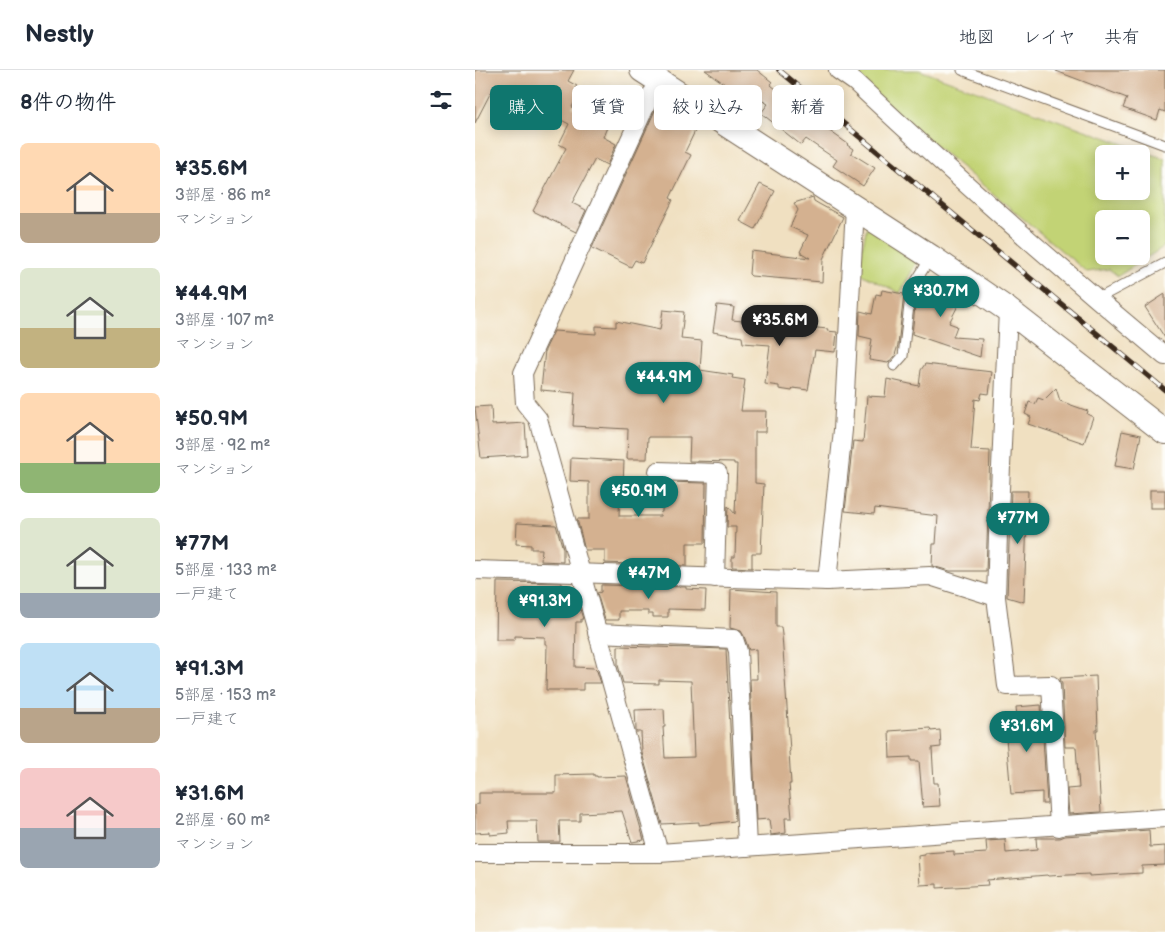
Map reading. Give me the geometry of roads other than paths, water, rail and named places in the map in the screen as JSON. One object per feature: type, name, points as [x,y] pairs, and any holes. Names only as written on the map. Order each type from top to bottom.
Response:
[{"type":"street","points":[[642,70],[855,207],[1008,310],[1165,432]]},
{"type":"street","points":[[838,70],[855,82],[977,194],[1165,356]]},
{"type":"street","points":[[659,853],[538,419],[525,403],[523,373],[650,96],[661,83]]},
{"type":"street","points":[[827,581],[843,430],[855,207]]},
{"type":"street","points":[[1008,310],[996,597],[1007,686],[1051,685],[1059,827]]},
{"type":"street","points":[[658,471],[718,473],[715,578]]},
{"type":"street","points":[[475,570],[827,581],[930,576],[996,597]]},
{"type":"street","points":[[597,632],[734,639],[738,651],[747,847]]},
{"type":"street","points":[[475,853],[659,853],[1059,827],[1165,818]]},
{"type":"lane","points":[[962,70],[1165,145]]},
{"type":"lane","points":[[895,366],[903,356],[909,297],[915,281],[931,257]]},
{"type":"lane","points":[[1097,299],[1165,262]]},
{"type":"railway","points":[[779,70],[1165,390]]}]
